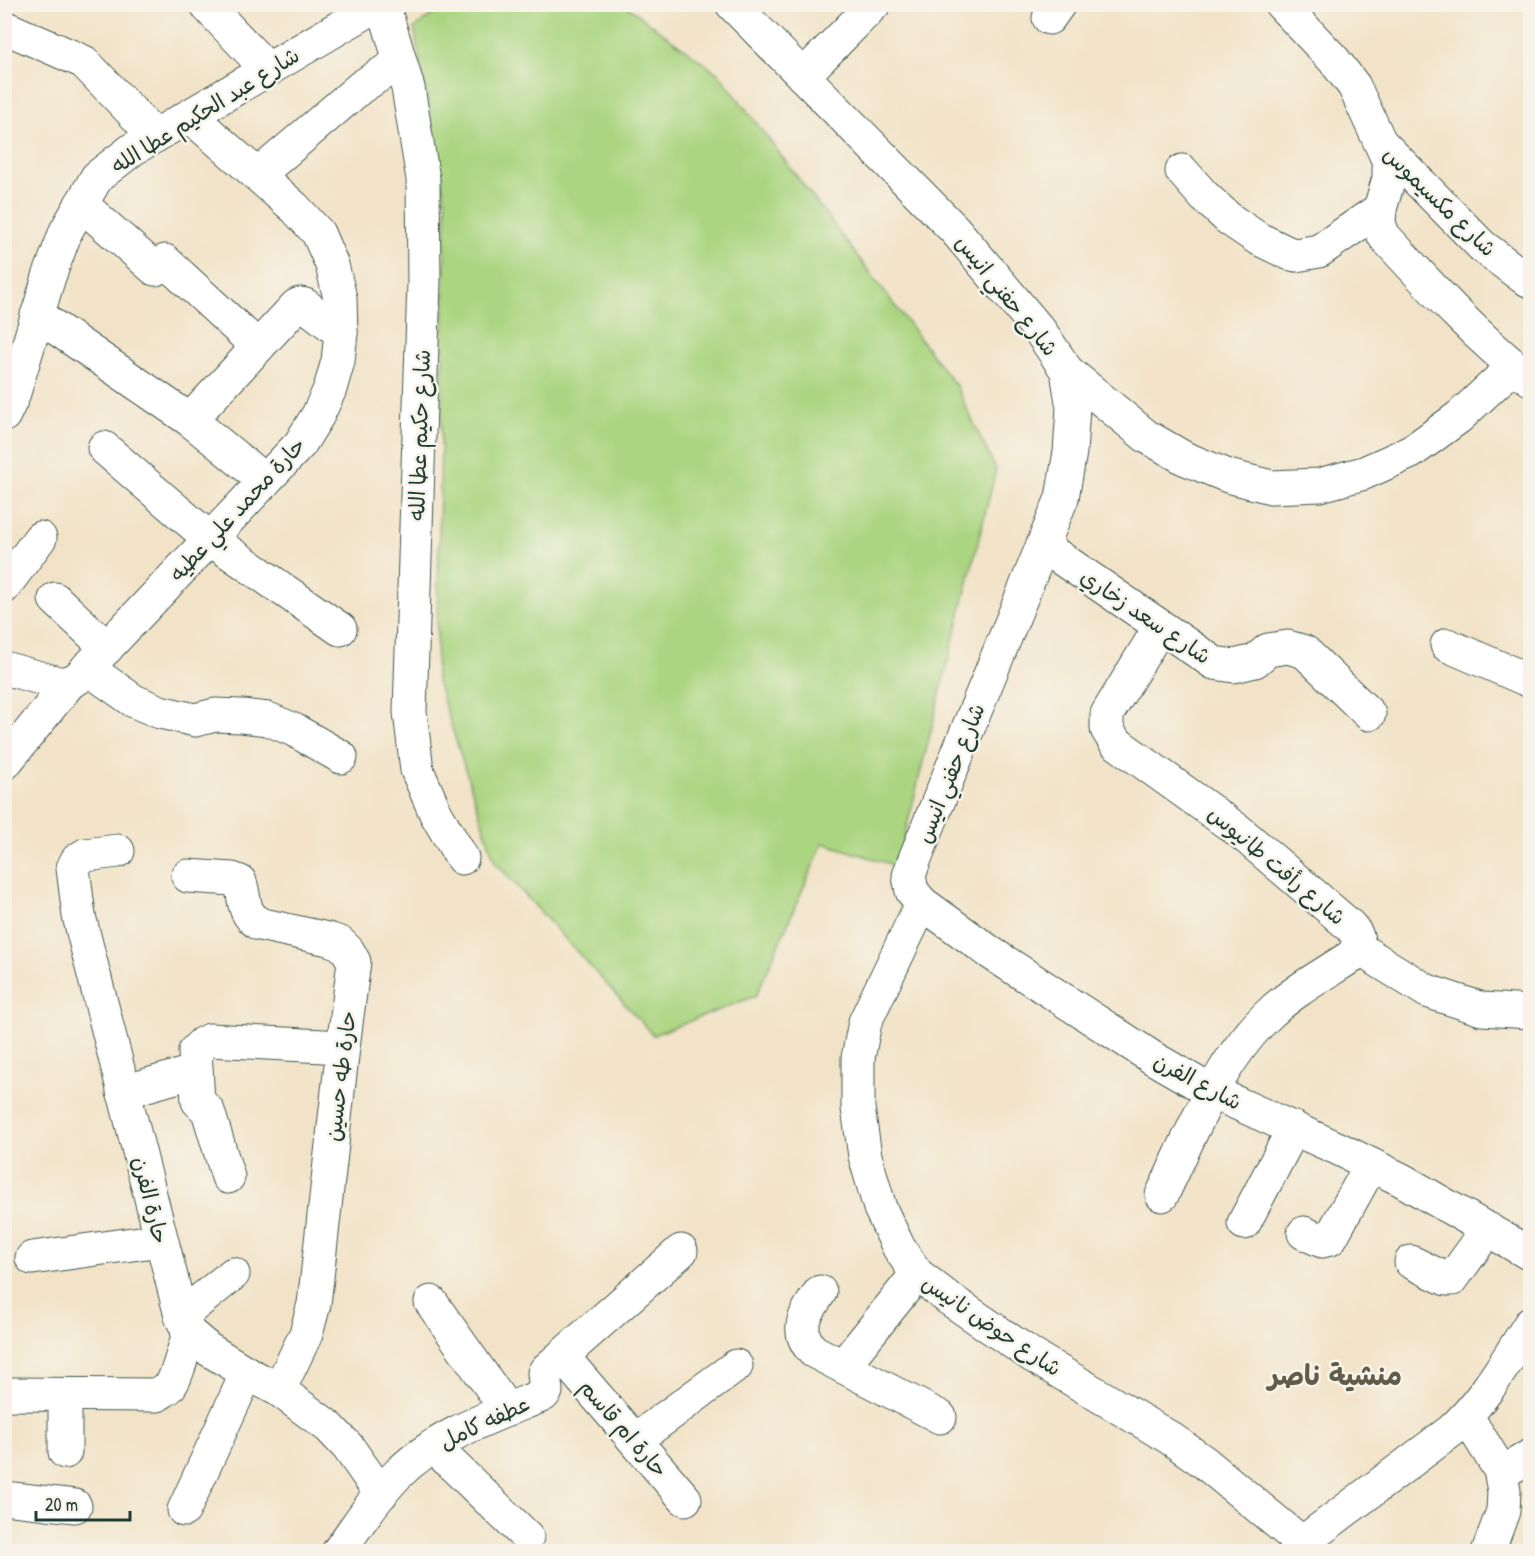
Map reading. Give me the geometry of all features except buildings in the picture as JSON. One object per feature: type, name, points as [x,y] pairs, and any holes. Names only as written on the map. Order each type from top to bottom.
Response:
[{"type":"street","name":"شارع عبد الحكيم عطا الله","points":[[4,415],[13,396],[13,369],[37,315],[66,231],[97,177],[132,149],[268,70],[336,15],[381,4]]},
{"type":"street","name":"شارع حكيم عطا الله","points":[[381,4],[408,88],[423,179],[424,294],[410,712],[417,770],[436,814],[462,858]]},
{"type":"street","name":"شارع حفني انيس","points":[[732,4],[955,230],[1040,331],[1067,371],[1073,408],[1070,452],[1062,498],[914,861]]},
{"type":"street","points":[[803,76],[874,4]]},
{"type":"street","points":[[1067,371],[1146,436],[1184,458],[1228,476],[1271,487],[1320,485],[1364,473],[1410,452],[1522,372],[1444,301],[1384,236],[1379,224],[1380,209],[1389,178],[1389,162],[1353,86],[1334,60],[1281,4]]},
{"type":"street","points":[[206,10],[268,70]]},
{"type":"street","points":[[4,27],[84,62],[155,136]]},
{"type":"street","points":[[258,175],[361,87],[400,62]]},
{"type":"street","name":"حارة محمد علي عطيه","points":[[4,764],[88,666],[300,444],[318,416],[333,380],[342,333],[340,298],[332,265],[318,233],[258,175],[190,116]]},
{"type":"street","name":"شارع مكسيموس","points":[[1380,142],[1482,246],[1530,281]]},
{"type":"street","points":[[1182,171],[1229,219],[1257,238],[1296,255],[1319,251],[1380,209]]},
{"type":"street","points":[[81,204],[155,269],[166,262],[258,347]]},
{"type":"street","points":[[190,420],[296,306],[305,305],[342,333]]},
{"type":"street","points":[[37,315],[190,420],[265,481]]},
{"type":"street","points":[[104,448],[210,539],[340,629]]},
{"type":"street","points":[[4,587],[40,538]]},
{"type":"street","name":"شارع سعد زخاري","points":[[1043,546],[1214,663],[1234,666],[1255,661],[1268,650],[1288,647],[1305,652],[1369,714]]},
{"type":"street","points":[[55,599],[88,666],[134,701],[159,712],[195,720],[215,715],[268,719],[294,730],[341,757]]},
{"type":"street","name":"شارع رأفت طانيوس","points":[[1160,627],[1107,714],[1107,729],[1115,742],[1239,831],[1350,926],[1356,932],[1359,940],[1358,948],[1352,956],[1292,995],[1266,1016],[1242,1043],[1212,1092],[1162,1195]]},
{"type":"street","points":[[1447,645],[1530,681]]},
{"type":"street","points":[[4,669],[62,684],[88,666]]},
{"type":"street","name":"حارة الفرن","points":[[118,851],[85,855],[77,860],[73,868],[79,916],[161,1240],[185,1324]]},
{"type":"street","name":"شارع الفرن","points":[[914,861],[909,876],[912,891],[922,903],[991,953],[1153,1058],[1212,1092],[1402,1180],[1530,1254]]},
{"type":"street","name":"حارة طه حسين","points":[[188,876],[232,879],[240,882],[244,903],[251,919],[259,924],[340,943],[354,962],[314,1304],[306,1334],[279,1390]]},
{"type":"street","name":"شارع حوض نانيس","points":[[922,903],[865,1022],[858,1059],[858,1108],[865,1156],[880,1208],[898,1248],[917,1274],[948,1298],[1033,1356],[1170,1438],[1204,1462],[1299,1547]]},
{"type":"street","points":[[1358,948],[1427,991],[1482,1009],[1530,1012]]},
{"type":"street","points":[[228,1177],[208,1112],[198,1101],[195,1051],[210,1040],[343,1047]]},
{"type":"street","points":[[123,1092],[196,1071]]},
{"type":"street","points":[[1244,1223],[1294,1128]]},
{"type":"street","points":[[1304,1233],[1322,1241],[1330,1239],[1371,1165]]},
{"type":"street","points":[[1411,1262],[1446,1279],[1452,1279],[1488,1229]]},
{"type":"street","points":[[32,1258],[161,1240]]},
{"type":"street","name":"عطفه كامل","points":[[352,1546],[381,1494],[398,1474],[433,1446],[466,1428],[543,1395],[546,1387],[544,1373],[681,1251]]},
{"type":"street","points":[[4,1394],[157,1395],[169,1388],[176,1377],[185,1324],[233,1274]]},
{"type":"street","points":[[843,1366],[917,1274]]},
{"type":"street","points":[[820,1292],[806,1313],[802,1328],[805,1342],[813,1351],[940,1417]]},
{"type":"street","points":[[431,1302],[507,1410]]},
{"type":"street","points":[[185,1324],[208,1349],[279,1390],[329,1427],[348,1447],[381,1494]]},
{"type":"street","points":[[1299,1547],[1467,1417],[1530,1324]]},
{"type":"street","name":"حارة ام قاسم","points":[[562,1356],[685,1499]]},
{"type":"street","points":[[635,1440],[736,1366]]},
{"type":"street","points":[[184,1510],[247,1373]]},
{"type":"street","points":[[65,1395],[65,1452]]},
{"type":"street","points":[[1467,1417],[1500,1470],[1504,1491],[1503,1511],[1488,1551]]},
{"type":"street","points":[[433,1446],[527,1537]]},
{"type":"street","points":[[1500,1470],[1512,1467],[1530,1456]]},
{"type":"street","points":[[4,1498],[75,1506]]},
{"type":"green space","points":[[447,5],[625,5],[720,75],[956,386],[996,470],[897,866],[823,843],[756,996],[653,1035],[495,862],[436,678],[446,204],[414,28]]},
{"type":"district","name":"منشية ناصر","points":[[1335,1375]]}]
